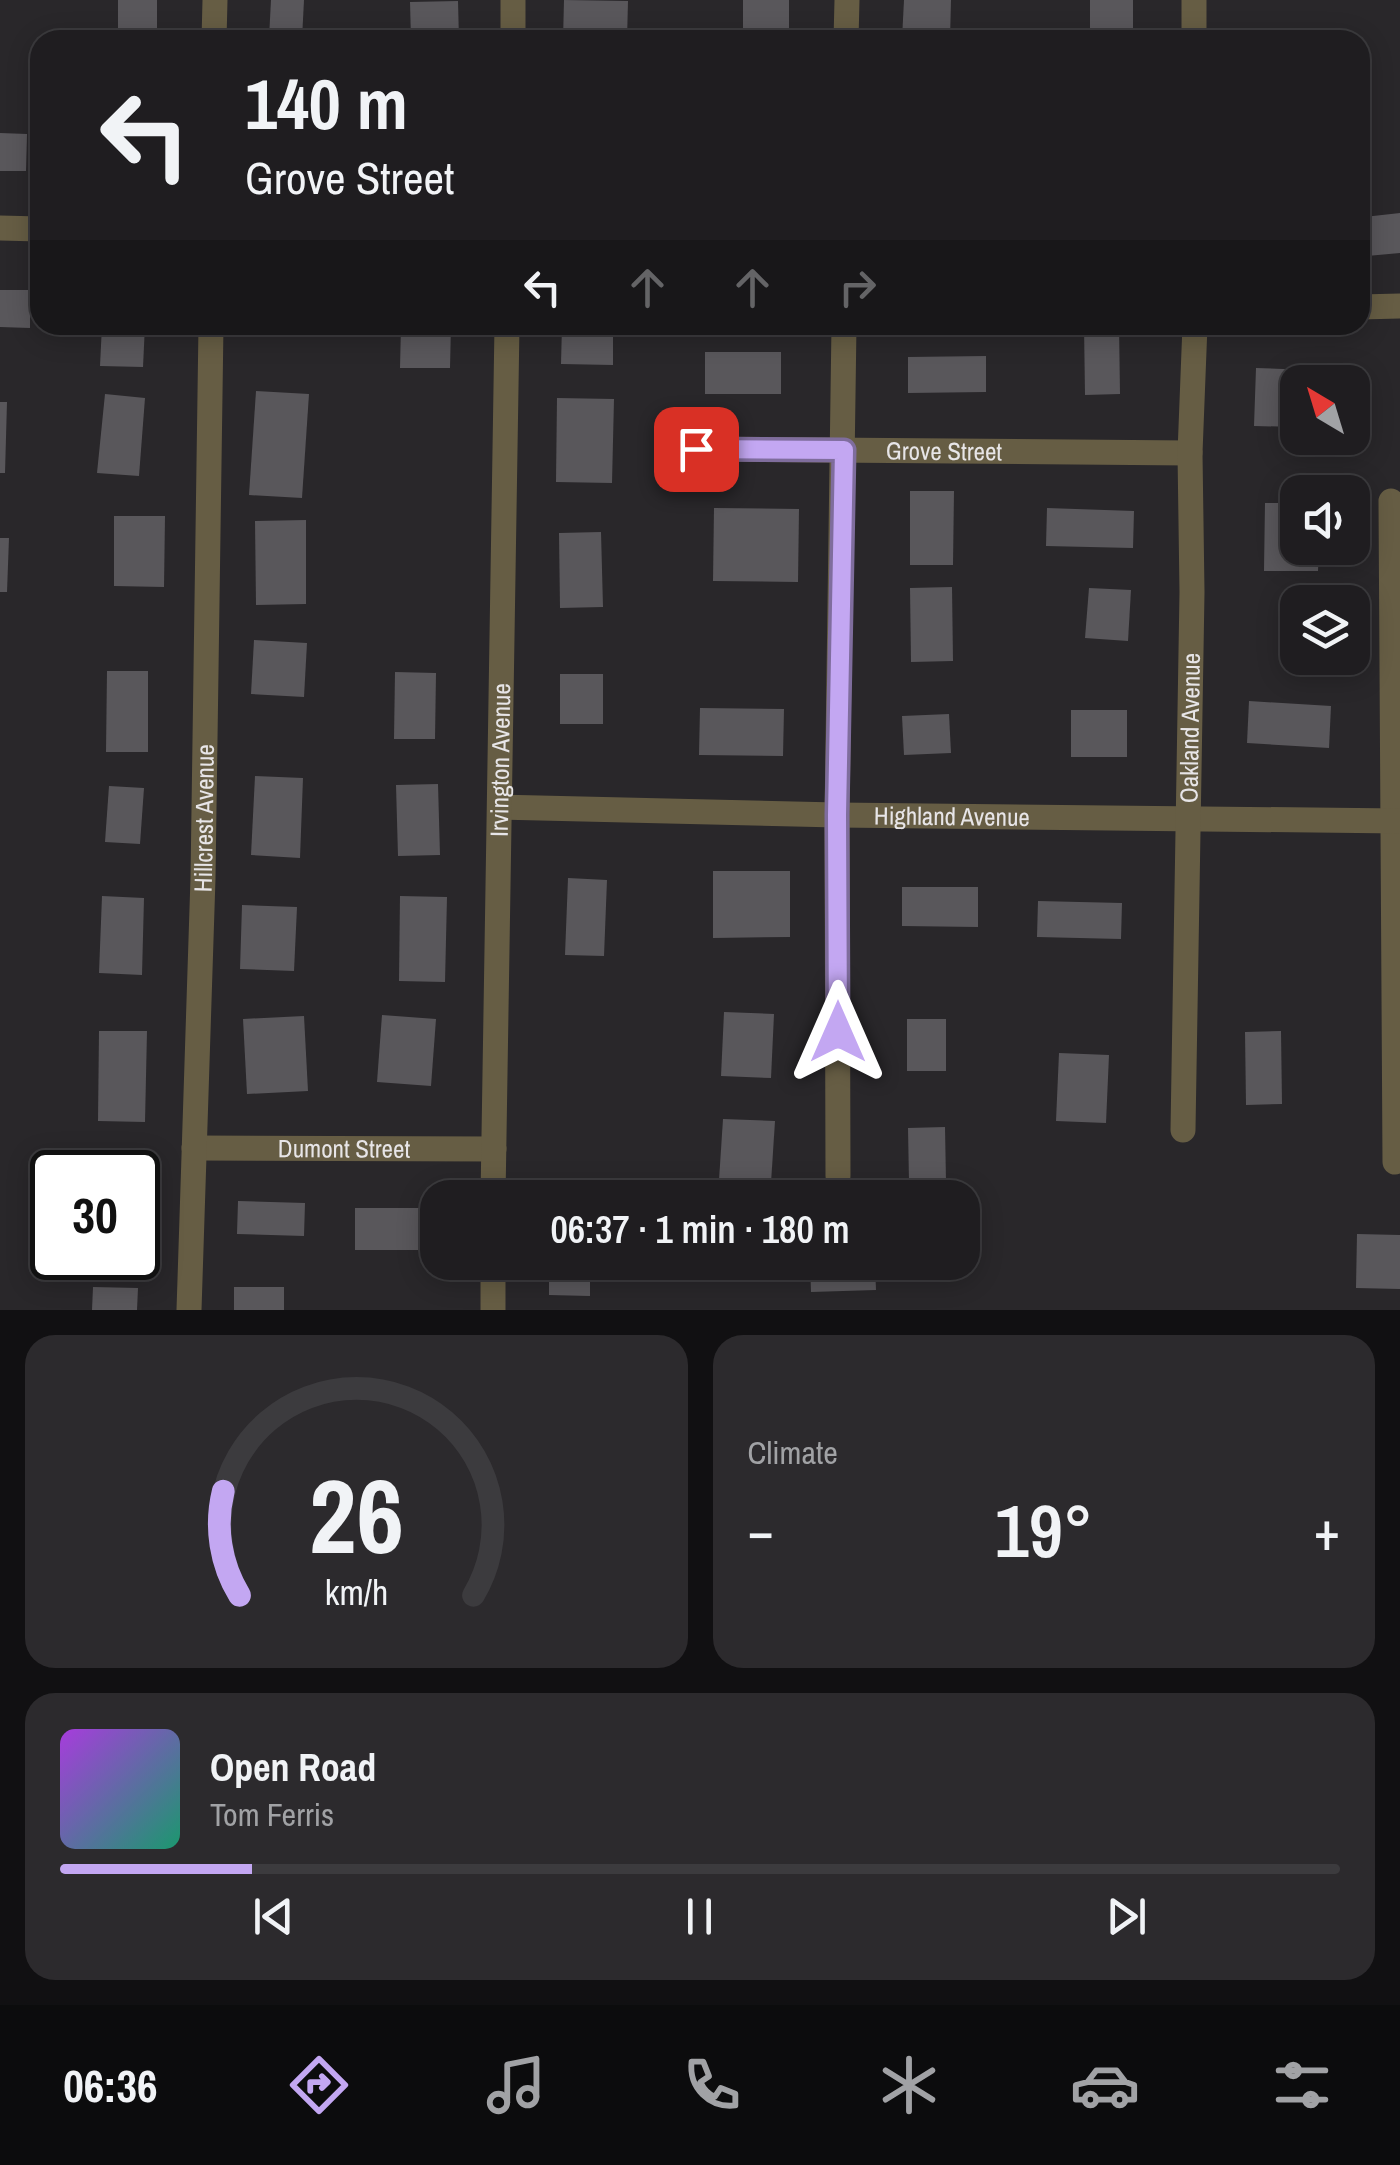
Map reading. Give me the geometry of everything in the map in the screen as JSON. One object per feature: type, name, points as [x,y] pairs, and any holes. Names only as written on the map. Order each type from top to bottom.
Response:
[{"type":"street","points":[[214,0],[214,30]]},
{"type":"street","points":[[512,30],[514,0]]},
{"type":"street","points":[[846,30],[848,0]]},
{"type":"street","points":[[1194,0],[1194,30]]},
{"type":"street","points":[[0,228],[30,229]]},
{"type":"street","points":[[1370,307],[1400,306]]},
{"type":"street","name":"Hillcrest Avenue","points":[[189,1310],[203,878],[211,335]]},
{"type":"street","name":"Irvington Avenue","points":[[494,1180],[508,335]]},
{"type":"street","points":[[838,1176],[837,815],[844,335]]},
{"type":"street","name":"Oakland Avenue","points":[[1182,1130],[1190,820],[1190,452],[1195,335]]},
{"type":"street","name":"Grove Street","points":[[696,449],[1190,452]]},
{"type":"street","points":[[1391,501],[1396,821],[1395,1162]]},
{"type":"street","name":"Highland Avenue","points":[[502,807],[1396,821]]},
{"type":"street","name":"Dumont Street","points":[[194,1148],[494,1149]]},
{"type":"street","points":[[493,1280],[493,1310]]},
{"type":"building","points":[[118,0],[157,0],[157,30],[118,30]]},
{"type":"building","points":[[271,0],[304,0],[302,30],[269,30]]},
{"type":"building","points":[[564,0],[628,1],[627,30],[563,30]]},
{"type":"building","points":[[743,0],[789,0],[789,30],[743,30]]},
{"type":"building","points":[[904,0],[951,0],[950,30],[902,30]]},
{"type":"building","points":[[1090,0],[1133,0],[1133,30],[1090,30]]},
{"type":"building","points":[[458,1],[459,30],[411,30],[410,2]]},
{"type":"building","points":[[0,133],[27,134],[26,171],[0,171]]},
{"type":"building","points":[[1400,213],[1400,253],[1370,256],[1370,216]]},
{"type":"building","points":[[0,290],[30,290],[30,328],[0,327]]},
{"type":"building","points":[[102,335],[145,335],[143,367],[100,366]]},
{"type":"building","points":[[401,335],[451,335],[450,368],[400,368]]},
{"type":"building","points":[[562,335],[613,335],[613,365],[561,364]]},
{"type":"building","points":[[1084,335],[1119,335],[1120,394],[1085,395]]},
{"type":"building","points":[[705,352],[781,352],[781,394],[705,394]]},
{"type":"building","points":[[986,356],[986,392],[908,393],[908,357]]},
{"type":"building","points":[[1256,368],[1280,369],[1280,427],[1254,426]]},
{"type":"building","points":[[256,391],[309,394],[302,498],[249,495]]},
{"type":"building","points":[[105,394],[145,398],[139,476],[97,473]]},
{"type":"building","points":[[557,398],[614,399],[612,483],[556,482]]},
{"type":"building","points":[[0,402],[7,402],[5,473],[0,473]]},
{"type":"building","points":[[910,491],[954,491],[953,565],[910,565]]},
{"type":"building","points":[[1265,503],[1280,503],[1280,565],[1318,565],[1318,571],[1264,571]]},
{"type":"building","points":[[714,508],[799,509],[798,582],[713,581]]},
{"type":"building","points":[[1047,508],[1134,511],[1133,548],[1046,546]]},
{"type":"building","points":[[114,516],[165,516],[164,587],[114,586]]},
{"type":"building","points":[[306,520],[306,604],[256,605],[255,521]]},
{"type":"building","points":[[601,532],[603,607],[560,608],[559,533]]},
{"type":"building","points":[[0,538],[9,538],[7,592],[0,592]]},
{"type":"building","points":[[952,587],[953,661],[911,662],[910,588]]},
{"type":"building","points":[[1089,588],[1131,590],[1128,641],[1085,638]]},
{"type":"building","points":[[254,640],[307,643],[304,697],[251,694]]},
{"type":"building","points":[[107,671],[148,671],[148,752],[106,752]]},
{"type":"building","points":[[395,672],[436,673],[435,739],[394,739]]},
{"type":"building","points":[[560,674],[603,674],[603,724],[560,724]]},
{"type":"building","points":[[1249,701],[1331,706],[1329,748],[1247,743]]},
{"type":"building","points":[[700,708],[784,709],[783,756],[699,755]]},
{"type":"building","points":[[1071,710],[1127,710],[1127,757],[1071,757]]},
{"type":"building","points":[[949,714],[951,753],[904,755],[902,716]]},
{"type":"building","points":[[255,776],[303,778],[300,858],[251,855]]},
{"type":"building","points":[[438,784],[440,855],[398,856],[396,785]]},
{"type":"building","points":[[109,786],[144,788],[140,844],[105,842]]},
{"type":"building","points":[[713,871],[790,871],[790,937],[713,938]]},
{"type":"building","points":[[568,878],[607,880],[604,956],[565,955]]},
{"type":"building","points":[[902,887],[978,887],[978,927],[902,926]]},
{"type":"building","points":[[102,896],[144,898],[142,975],[99,973]]},
{"type":"building","points":[[400,896],[447,897],[445,982],[399,981]]},
{"type":"building","points":[[1038,901],[1122,903],[1121,939],[1037,937]]},
{"type":"building","points":[[242,905],[297,907],[294,971],[240,969]]},
{"type":"building","points":[[724,1012],[774,1014],[771,1078],[721,1076]]},
{"type":"building","points":[[382,1015],[436,1019],[431,1086],[377,1082]]},
{"type":"building","points":[[304,1016],[308,1091],[247,1094],[243,1019]]},
{"type":"building","points":[[907,1019],[946,1019],[946,1071],[907,1071]]},
{"type":"building","points":[[99,1031],[147,1031],[145,1122],[98,1121]]},
{"type":"building","points":[[1281,1031],[1282,1104],[1246,1105],[1245,1032]]},
{"type":"building","points":[[1059,1053],[1109,1055],[1106,1123],[1056,1121]]},
{"type":"building","points":[[723,1119],[775,1121],[771,1180],[719,1180]]},
{"type":"building","points":[[945,1127],[946,1180],[909,1180],[908,1128]]},
{"type":"building","points":[[238,1201],[305,1203],[304,1236],[237,1234]]},
{"type":"building","points":[[355,1208],[420,1208],[420,1250],[355,1250]]},
{"type":"building","points":[[1357,1234],[1400,1235],[1400,1289],[1356,1288]]},
{"type":"building","points":[[549,1280],[590,1280],[590,1296],[549,1295]]},
{"type":"building","points":[[811,1280],[876,1280],[876,1290],[811,1292]]},
{"type":"building","points":[[93,1287],[138,1288],[137,1310],[92,1310]]},
{"type":"building","points":[[234,1287],[284,1287],[284,1310],[234,1310]]},
{"type":"route","points":[[696,449],[844,450],[837,815],[838,1032]]}]
